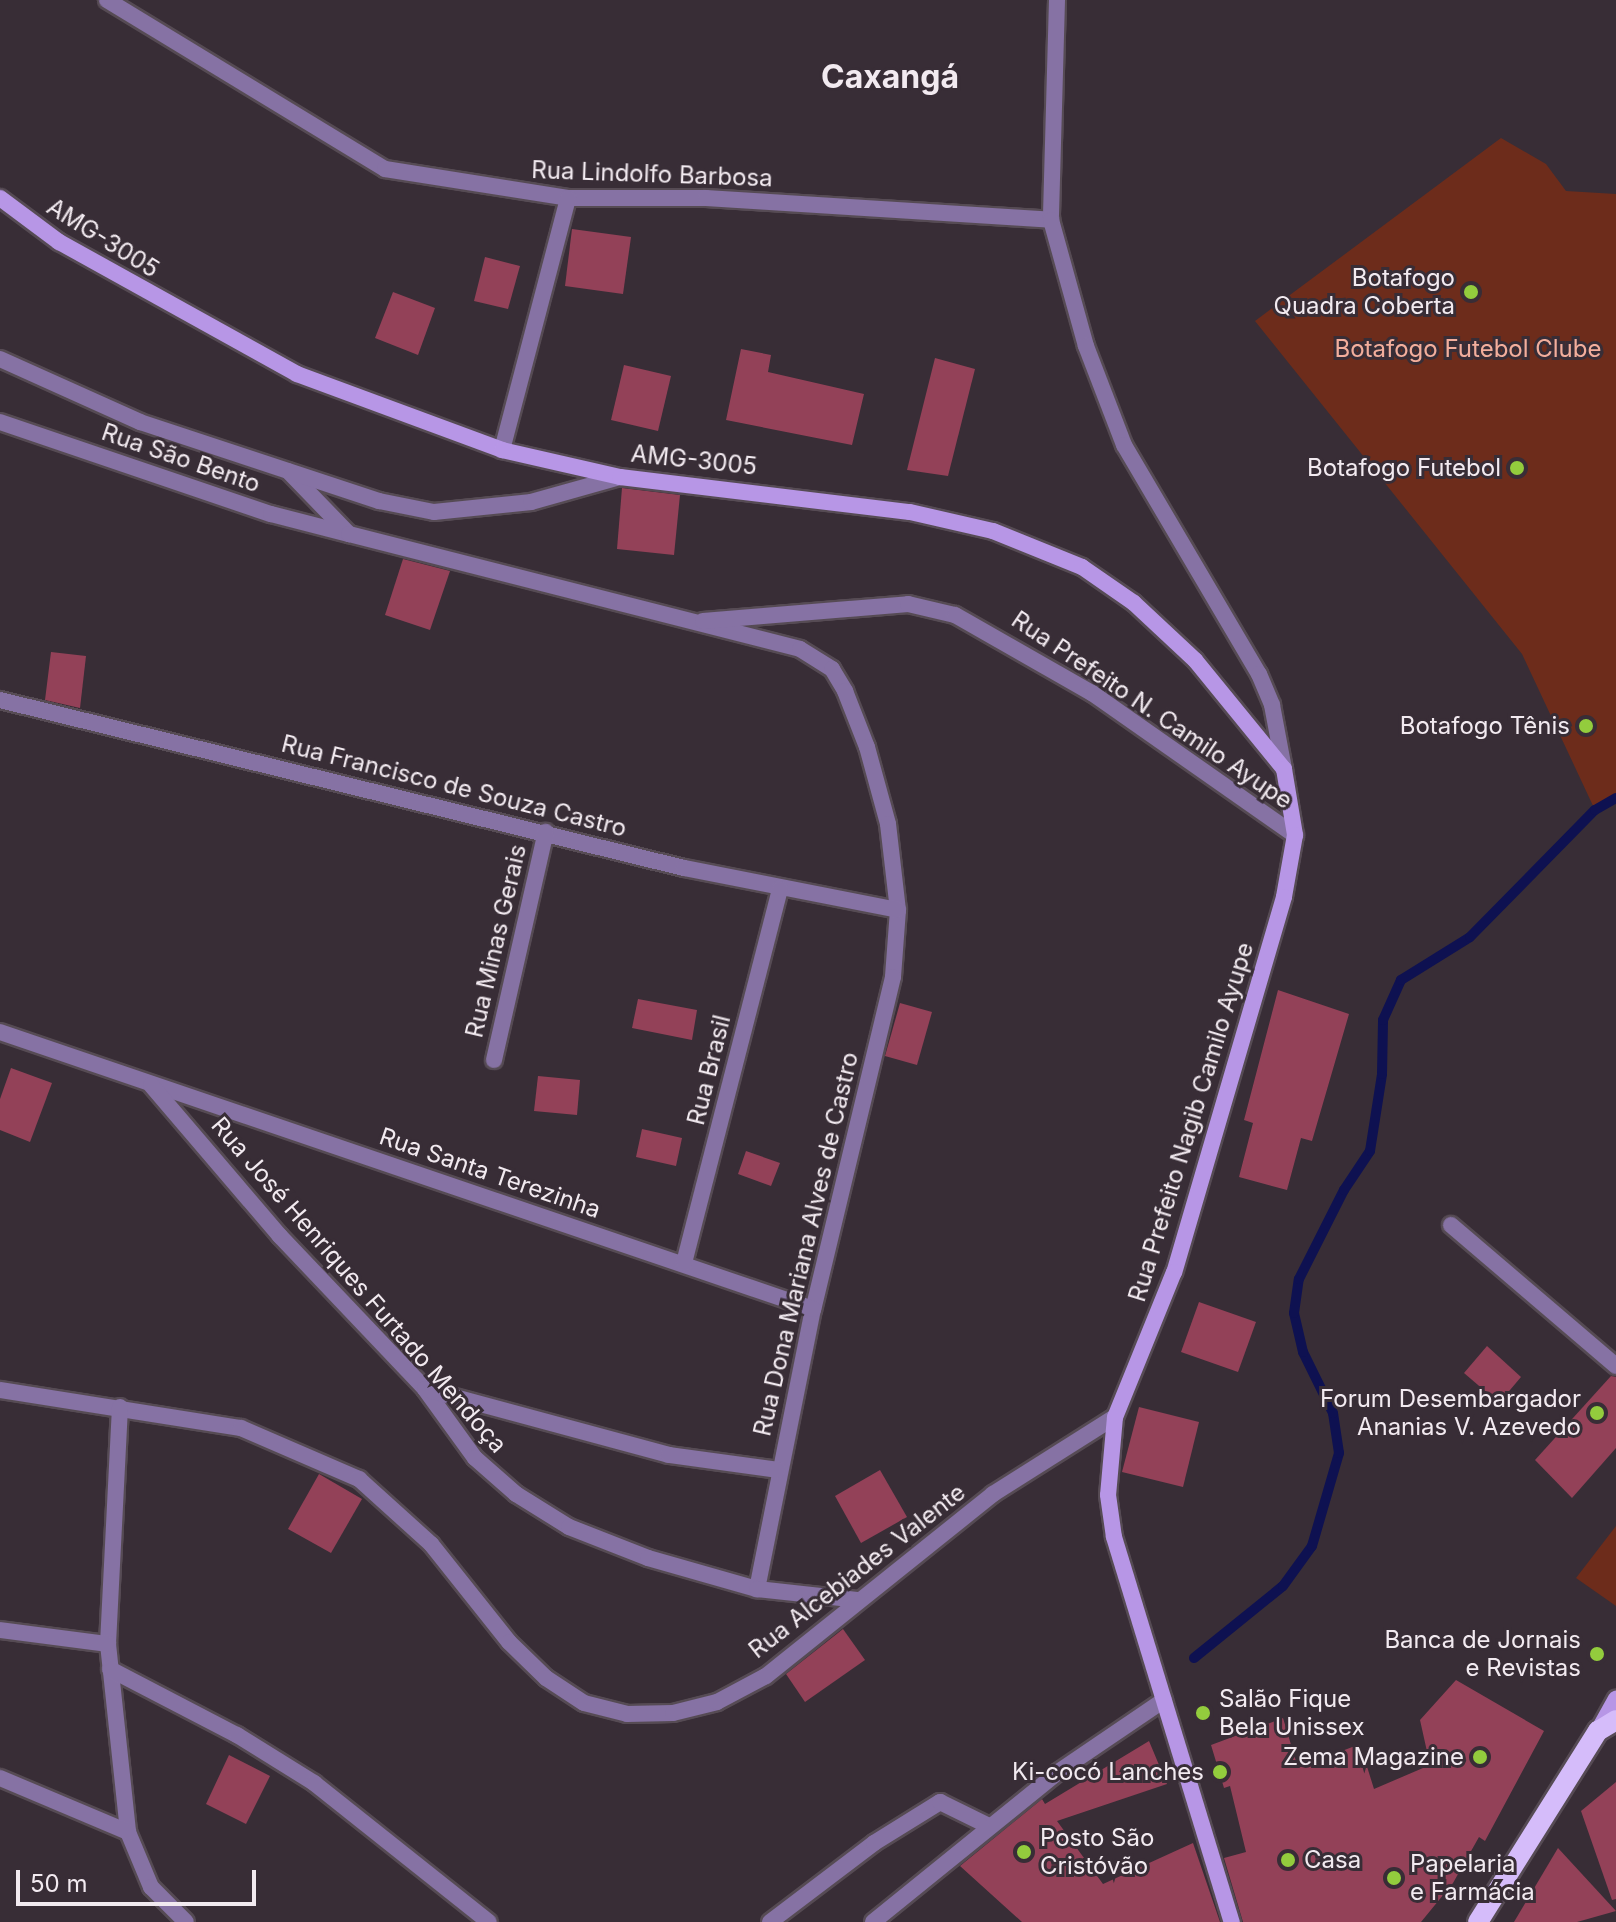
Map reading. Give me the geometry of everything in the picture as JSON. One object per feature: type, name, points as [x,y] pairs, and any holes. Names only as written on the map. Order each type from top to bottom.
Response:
[{"type":"main road","name":"AMG-3005","points":[[0,198],[110,272],[297,374],[502,450],[620,477],[910,512],[993,531],[1082,567],[1134,603],[1195,660],[1284,769],[1295,835]]},
{"type":"main road","name":"Rua Prefeito Nagib Camilo Ayupe","points":[[1232,1922],[1114,1537],[1108,1495],[1115,1417],[1174,1272],[1284,897],[1295,835]]},
{"type":"main road","points":[[1478,1922],[1616,1699]]},
{"type":"main road","points":[[1598,1731],[1616,1720]]},
{"type":"street","name":"Rua Lindolfo Barbosa","points":[[107,0],[385,169],[568,198],[706,198],[1051,220]]},
{"type":"street","points":[[1057,0],[1051,220],[1086,346],[1124,445],[1259,674],[1272,705],[1284,769]]},
{"type":"street","points":[[502,450],[568,198]]},
{"type":"street","points":[[0,359],[140,422],[379,501],[434,512],[531,502],[620,477]]},
{"type":"street","name":"Rua São Bento","points":[[0,422],[271,514],[698,622]]},
{"type":"street","name":"Rua São Bento","points":[[288,471],[349,534]]},
{"type":"street","name":"Rua Prefeito N. Camilo Ayupe","points":[[698,622],[908,604],[955,615],[1092,693],[1295,835]]},
{"type":"street","name":"Rua Dona Mariana Alves de Castro","points":[[698,622],[800,649],[832,669],[867,747],[888,824],[898,910],[893,977],[813,1309],[778,1470],[757,1589]]},
{"type":"street","name":"Rua Francisco de Souza Castro","points":[[0,700],[780,889],[898,910]]},
{"type":"street","name":"Rua Minas Gerais","points":[[494,1060],[546,832]]},
{"type":"street","name":"Rua Brasil","points":[[684,1263],[780,889]]},
{"type":"street","name":"Rua Santa Terezinha","points":[[0,1032],[813,1309]]},
{"type":"street","name":"Rua José Henriques Furtado Mendoça","points":[[151,1085],[280,1236],[425,1389],[475,1458],[516,1494],[569,1527],[648,1558],[757,1589],[859,1600]]},
{"type":"street","points":[[1451,1225],[1616,1366]]},
{"type":"street","points":[[425,1389],[669,1455],[778,1470]]},
{"type":"street","name":"Rua Alcebiades Valente","points":[[0,1390],[241,1428],[359,1479],[421,1533],[546,1678],[584,1703],[627,1714],[673,1713],[717,1702],[766,1676],[993,1494],[1115,1417]]},
{"type":"street","points":[[120,1407],[108,1644],[128,1832],[138,1866],[177,1919]]},
{"type":"street","points":[[0,1630],[108,1644]]},
{"type":"street","points":[[110,1669],[237,1735],[314,1783],[489,1922]]},
{"type":"street","points":[[873,1922],[989,1826],[1164,1700]]},
{"type":"street","points":[[0,1778],[128,1832]]},
{"type":"street","points":[[770,1922],[874,1843],[940,1802],[989,1826]]},
{"type":"green space","name":"Botafogo Futebol Clube","points":[[1501,138],[1546,164],[1566,191],[1616,194],[1616,803],[1595,810],[1522,654],[1255,321]]},
{"type":"green space","points":[[1616,1526],[1616,1606],[1576,1578]]},
{"type":"building","points":[[572,229],[631,237],[623,294],[565,286]]},
{"type":"building","points":[[485,257],[520,266],[508,309],[474,301]]},
{"type":"building","points":[[393,292],[435,308],[418,355],[375,338]]},
{"type":"building","points":[[741,349],[771,355],[768,372],[864,394],[852,445],[726,420]]},
{"type":"building","points":[[935,358],[975,369],[948,476],[907,470]]},
{"type":"building","points":[[624,365],[671,376],[658,431],[611,420]]},
{"type":"building","points":[[622,488],[680,495],[674,555],[617,549]]},
{"type":"building","points":[[403,559],[450,571],[430,630],[385,615]]},
{"type":"building","points":[[51,652],[86,656],[80,708],[45,700]]},
{"type":"building","points":[[1278,990],[1349,1014],[1312,1141],[1301,1138],[1287,1190],[1239,1177],[1253,1123],[1244,1120]]},
{"type":"building","points":[[638,999],[697,1010],[692,1040],[632,1028]]},
{"type":"building","points":[[900,1003],[932,1012],[917,1065],[885,1056]]},
{"type":"building","points":[[11,1068],[52,1083],[30,1142],[0,1130],[0,1099]]},
{"type":"building","points":[[538,1076],[580,1080],[577,1115],[534,1111]]},
{"type":"building","points":[[642,1129],[682,1138],[676,1166],[636,1157]]},
{"type":"building","points":[[746,1151],[780,1163],[771,1186],[738,1174]]},
{"type":"building","points":[[1199,1302],[1256,1322],[1238,1372],[1181,1352]]},
{"type":"building","points":[[1487,1346],[1521,1377],[1499,1403],[1464,1373]]},
{"type":"building","name":"Forum Desembargador Ananias V. Azevedo","points":[[1611,1376],[1616,1377],[1616,1448],[1572,1498],[1535,1460]]},
{"type":"building","points":[[1139,1407],[1199,1422],[1183,1487],[1122,1472]]},
{"type":"building","points":[[880,1470],[907,1517],[861,1543],[835,1496]]},
{"type":"building","points":[[319,1474],[362,1499],[331,1553],[288,1529]]},
{"type":"building","points":[[843,1629],[865,1660],[805,1702],[786,1674]]},
{"type":"building","points":[[1456,1680],[1544,1731],[1485,1841],[1479,1837],[1453,1883],[1421,1922],[1243,1922],[1224,1858],[1246,1852],[1230,1786],[1224,1788],[1211,1745],[1283,1718],[1298,1768],[1360,1744],[1374,1789],[1430,1765],[1420,1720]]},
{"type":"building","name":"Posto São Cristóvão","points":[[1149,1741],[1167,1784],[1057,1821],[1103,1884],[1193,1843],[1220,1922],[1022,1922],[960,1866],[1042,1799],[1045,1804]]},
{"type":"building","points":[[229,1755],[270,1776],[246,1824],[206,1804]]},
{"type":"building","points":[[1616,1782],[1616,1899],[1612,1900],[1581,1811]]},
{"type":"building","points":[[1558,1848],[1616,1911],[1577,1922],[1514,1922]]},
{"type":"waterway","points":[[1194,1658],[1283,1586],[1312,1546],[1339,1453],[1333,1413],[1303,1352],[1294,1313],[1299,1279],[1344,1190],[1370,1151],[1382,1074],[1383,1020],[1401,980],[1470,937],[1595,810],[1616,798]]},
{"type":"place","name":"Botafogo Quadra Coberta","points":[[1471,292]]},
{"type":"place","name":"Botafogo Futebol","points":[[1517,468]]},
{"type":"place","name":"Botafogo Tênis","points":[[1586,726]]},
{"type":"place","name":"Forum Desembargador Ananias V. Azevedo","points":[[1597,1413]]},
{"type":"place","name":"Banca de Jornais e Revistas","points":[[1597,1654]]},
{"type":"place","name":"Salão Fique Bela Unissex","points":[[1203,1713]]},
{"type":"place","name":"Zema Magazine","points":[[1480,1757]]},
{"type":"place","name":"Ki-cocó Lanches","points":[[1220,1772]]},
{"type":"place","name":"Posto São Cristóvão","points":[[1024,1852]]},
{"type":"place","name":"Casa","points":[[1288,1860]]},
{"type":"place","name":"Papelaria e Farmácia","points":[[1394,1878]]},
{"type":"district","name":"Caxangá","points":[[890,77]]}]
